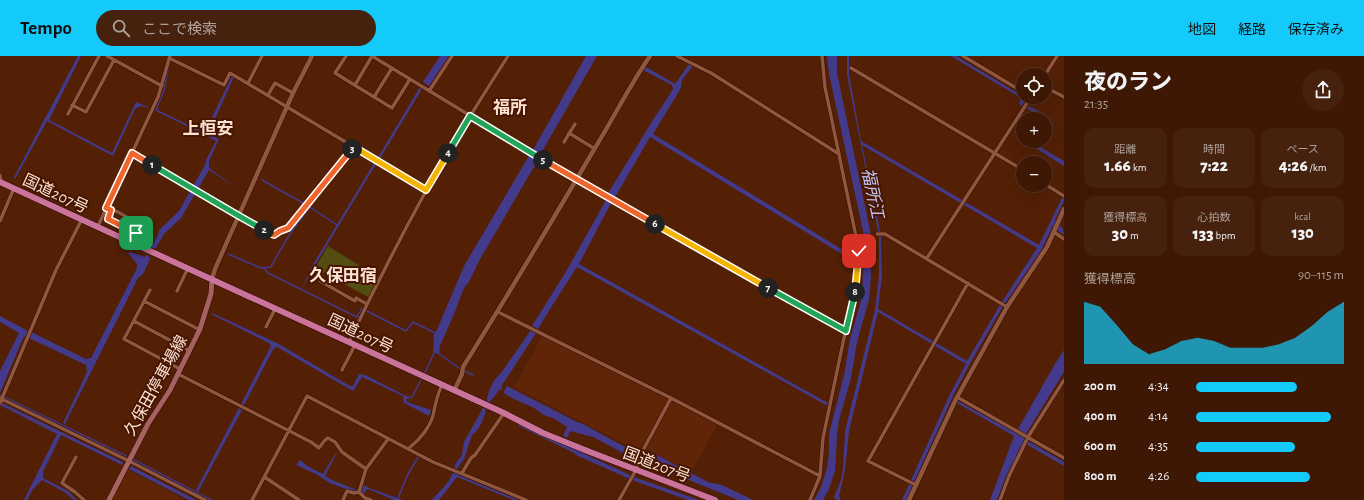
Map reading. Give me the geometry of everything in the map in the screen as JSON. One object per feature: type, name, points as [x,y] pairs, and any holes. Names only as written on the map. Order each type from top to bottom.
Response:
[{"type":"highway","name":"国道207号","points":[[1,182],[504,413],[544,433],[635,472],[715,500]]},
{"type":"main road","name":"久保田停車場線","points":[[109,500],[148,424],[170,390],[200,330],[211,294],[212,279]]},
{"type":"street","points":[[68,114],[98,56]]},
{"type":"street","points":[[108,56],[162,86]]},
{"type":"street","points":[[248,83],[262,56]]},
{"type":"street","points":[[212,279],[215,269],[288,106],[312,56]]},
{"type":"street","points":[[346,56],[335,73],[392,108],[410,79]]},
{"type":"street","points":[[355,85],[372,56],[576,180],[846,331]]},
{"type":"street","points":[[429,91],[452,56]]},
{"type":"street","points":[[342,370],[367,304],[426,190],[508,56]]},
{"type":"street","points":[[454,391],[462,374],[463,367],[498,312],[650,56]]},
{"type":"street","points":[[677,56],[711,74],[839,154]]},
{"type":"street","points":[[810,500],[820,476],[823,438],[854,296],[859,251],[825,86],[822,56]]},
{"type":"street","points":[[963,56],[1016,88]]},
{"type":"street","points":[[1049,68],[1057,56]]},
{"type":"street","points":[[98,226],[154,107],[162,86],[170,57],[224,85],[230,73],[288,106],[426,190]]},
{"type":"street","points":[[72,105],[86,112],[114,60]]},
{"type":"street","points":[[374,97],[392,68]]},
{"type":"street","points":[[851,68],[1016,166]]},
{"type":"street","points":[[268,95],[275,83],[294,93]]},
{"type":"street","points":[[1052,91],[1064,97]]},
{"type":"street","points":[[927,258],[1026,104]]},
{"type":"street","points":[[564,142],[575,124]]},
{"type":"street","points":[[569,133],[595,148]]},
{"type":"street","points":[[132,153],[274,235],[288,228],[354,147]]},
{"type":"street","points":[[0,175],[1,182]]},
{"type":"street","points":[[0,221],[14,188]]},
{"type":"street","points":[[1052,188],[1063,195]]},
{"type":"street","points":[[106,208],[116,211],[145,227],[150,222]]},
{"type":"street","points":[[909,500],[957,397],[1007,307],[1046,247],[1064,209]]},
{"type":"street","points":[[111,210],[108,219],[137,233]]},
{"type":"street","points":[[82,219],[56,270],[1,399],[129,461],[205,500]]},
{"type":"street","points":[[132,242],[141,225]]},
{"type":"street","points":[[1055,230],[1064,239]]},
{"type":"street","points":[[877,234],[885,234],[1007,307]]},
{"type":"street","points":[[177,291],[188,268]]},
{"type":"street","points":[[320,281],[355,300],[356,298],[367,304]]},
{"type":"street","points":[[916,485],[868,461],[968,283]]},
{"type":"street","points":[[150,290],[124,340],[241,407],[319,448],[324,440],[328,438],[335,442],[342,452],[366,469]]},
{"type":"street","points":[[144,301],[200,330]]},
{"type":"street","points":[[266,327],[275,309]]},
{"type":"street","points":[[498,312],[672,398],[820,476]]},
{"type":"street","points":[[134,321],[190,351]]},
{"type":"street","points":[[1000,500],[1027,437],[1064,380]]},
{"type":"street","points":[[408,449],[425,431],[432,418],[438,392],[442,385]]},
{"type":"street","points":[[252,500],[307,396],[433,462],[526,500]]},
{"type":"street","points":[[957,397],[1064,458]]},
{"type":"street","points":[[619,500],[635,472],[641,454],[672,398]]},
{"type":"street","points":[[462,473],[471,458],[475,455],[504,413]]},
{"type":"street","points":[[359,492],[366,469],[388,439]]},
{"type":"street","points":[[76,457],[62,484],[84,500]]},
{"type":"street","points":[[264,478],[299,500]]},
{"type":"street","points":[[343,500],[346,491],[354,493],[359,492]]},
{"type":"street","points":[[359,492],[365,498],[371,500]]},
{"type":"shaded area","points":[[78,56],[81,56],[49,120],[112,153],[136,102],[151,108],[141,106],[135,109],[113,156],[47,121],[15,179],[14,177]]},
{"type":"shaded area","points":[[440,56],[449,56],[429,86],[423,82]]},
{"type":"shaded area","points":[[586,56],[597,56],[540,155],[533,150]]},
{"type":"shaded area","points":[[827,56],[837,56],[837,73],[870,230],[871,277],[869,300],[857,342],[851,378],[839,420],[835,471],[829,489],[823,500],[814,500],[821,487],[827,468],[829,434],[844,375],[850,339],[862,297],[864,250],[863,231],[829,74]]},
{"type":"shaded area","points":[[847,56],[849,56],[849,74],[861,141],[1039,245],[1064,194],[1064,201],[1055,220],[1062,228],[1064,235],[1058,231],[1058,228],[1054,225],[1052,227],[1042,249],[1002,308],[953,396],[906,500],[902,500],[950,394],[966,364],[878,312],[849,431],[845,470],[839,496],[841,500],[837,500],[834,497],[841,480],[843,469],[845,431],[875,310],[879,276],[879,236],[847,75]],"holes":[[[862,145],[1037,248],[1000,305],[967,361],[878,309],[882,276],[881,236]]]},
{"type":"shaded area","points":[[951,56],[956,56],[1016,92],[1016,95]]},
{"type":"shaded area","points":[[689,64],[692,67],[682,80],[681,88],[653,134],[856,258],[855,262],[650,137],[614,199],[607,195],[673,89],[672,85],[643,70],[646,67],[675,84]]},
{"type":"shaded area","points":[[232,76],[234,77],[208,134],[219,139],[209,161],[209,168],[235,187],[209,170],[181,218],[164,234],[156,248],[151,248],[159,230],[179,211],[205,165],[216,141],[201,133],[202,131],[205,132]]},
{"type":"shaded area","points":[[420,87],[422,89],[379,160],[377,159]]},
{"type":"shaded area","points":[[1028,106],[1041,112],[1032,112],[1027,108]]},
{"type":"shaded area","points":[[1042,148],[1064,161],[1064,166],[1052,158],[1052,156],[1048,156],[1037,149]]},
{"type":"shaded area","points":[[530,154],[538,160],[479,261],[469,282],[464,288],[440,346],[439,354],[433,354],[434,333],[436,332],[464,266]]},
{"type":"shaded area","points":[[374,163],[376,164],[301,290],[312,266]]},
{"type":"shaded area","points":[[606,200],[611,203],[579,264],[828,403],[826,405],[577,267],[538,329],[532,326],[567,270]]},
{"type":"shaded area","points":[[328,246],[381,279],[372,299],[315,268]]},
{"type":"shaded area","points":[[130,252],[145,257],[146,255],[149,256],[150,259],[143,274],[138,278],[65,424],[63,423],[87,372],[86,365],[29,338],[31,332],[86,359],[91,358],[137,268],[137,264],[128,253]]},
{"type":"shaded area","points":[[212,313],[277,343],[350,386],[353,386],[359,374],[365,375],[406,396],[412,397],[406,399],[407,402],[431,410],[429,416],[404,403],[403,396],[362,377],[353,391],[277,347],[274,348],[244,405],[241,404],[271,346],[269,343],[211,314]]},
{"type":"shaded area","points":[[0,316],[28,331],[26,336],[23,338],[0,393],[0,371],[19,333],[0,322]]},
{"type":"shaded area","points":[[531,330],[536,333],[501,387],[502,390],[500,389],[489,403],[487,402],[489,390],[493,383]]},
{"type":"shaded area","points":[[542,336],[718,424],[691,472],[647,449],[638,451],[514,387]]},
{"type":"shaded area","points":[[1064,350],[1064,372],[1026,434],[1018,429]]},
{"type":"shaded area","points":[[507,386],[581,423],[638,454],[643,456],[649,451],[708,482],[722,485],[753,500],[738,500],[657,467],[652,467],[642,463],[643,459],[623,453],[593,437],[570,431],[567,438],[563,436],[567,427],[553,418],[543,415],[536,409],[504,393]]},
{"type":"shaded area","points":[[958,401],[1025,438],[1007,474],[997,500],[990,500],[1014,436],[957,403]]},
{"type":"shaded area","points":[[0,402],[123,462],[122,465],[61,435],[43,472],[43,478],[68,491],[77,500],[74,500],[66,493],[42,480],[33,489],[27,500],[24,500],[57,434],[0,405]]},
{"type":"shaded area","points":[[239,408],[242,410],[198,492],[196,490]]},
{"type":"shaded area","points":[[483,408],[486,409],[481,424],[472,435],[464,459],[457,469],[454,468],[462,455],[464,442]]},
{"type":"shaded area","points":[[518,423],[634,477],[699,500],[688,500],[632,480],[576,455],[519,426]]},
{"type":"shaded area","points":[[1028,441],[1064,462],[1064,466],[1026,444]]},
{"type":"shaded area","points":[[338,451],[325,476],[357,491],[354,492],[330,483],[316,474],[296,465],[300,460],[307,466],[323,474]]},
{"type":"shaded area","points":[[131,466],[196,500],[189,500],[129,469]]},
{"type":"shaded area","points":[[128,470],[185,500],[112,500]]},
{"type":"shaded area","points":[[453,472],[519,500],[514,500],[457,477],[439,500],[432,500],[447,483]]},
{"type":"shaded area","points":[[364,485],[403,500],[394,500],[368,489],[364,494],[362,489]]},
{"type":"waterway","points":[[169,64],[164,90],[156,110],[201,132]]},
{"type":"waterway","points":[[262,180],[305,204]]},
{"type":"waterway","points":[[228,254],[261,268],[271,267],[298,222],[310,207],[337,225]]},
{"type":"waterway","points":[[264,268],[268,273],[357,317],[362,308]]},
{"type":"waterway","points":[[367,311],[406,331],[413,322],[435,333]]},
{"type":"waterway","points":[[425,373],[434,353]]},
{"type":"waterway","points":[[438,353],[459,368]]},
{"type":"waterway","points":[[465,371],[473,375]]},
{"type":"waterway","points":[[412,397],[421,380]]},
{"type":"waterway","points":[[0,395],[126,456]]},
{"type":"waterway","points":[[398,498],[407,476],[418,457]]},
{"type":"waterway","points":[[134,460],[211,500]]},
{"type":"district","name":"福所","points":[[510,107]]},
{"type":"district","name":"上恒安","points":[[208,128]]},
{"type":"district","name":"久保田宿","points":[[343,275]]},
{"type":"route","points":[[136,233],[108,219],[111,210],[106,208],[132,153],[274,235],[288,228],[354,147],[426,190],[470,116],[576,180],[846,331],[854,296],[859,251]]},
{"type":"water label","name":"福所江","points":[[873,193]]}]
